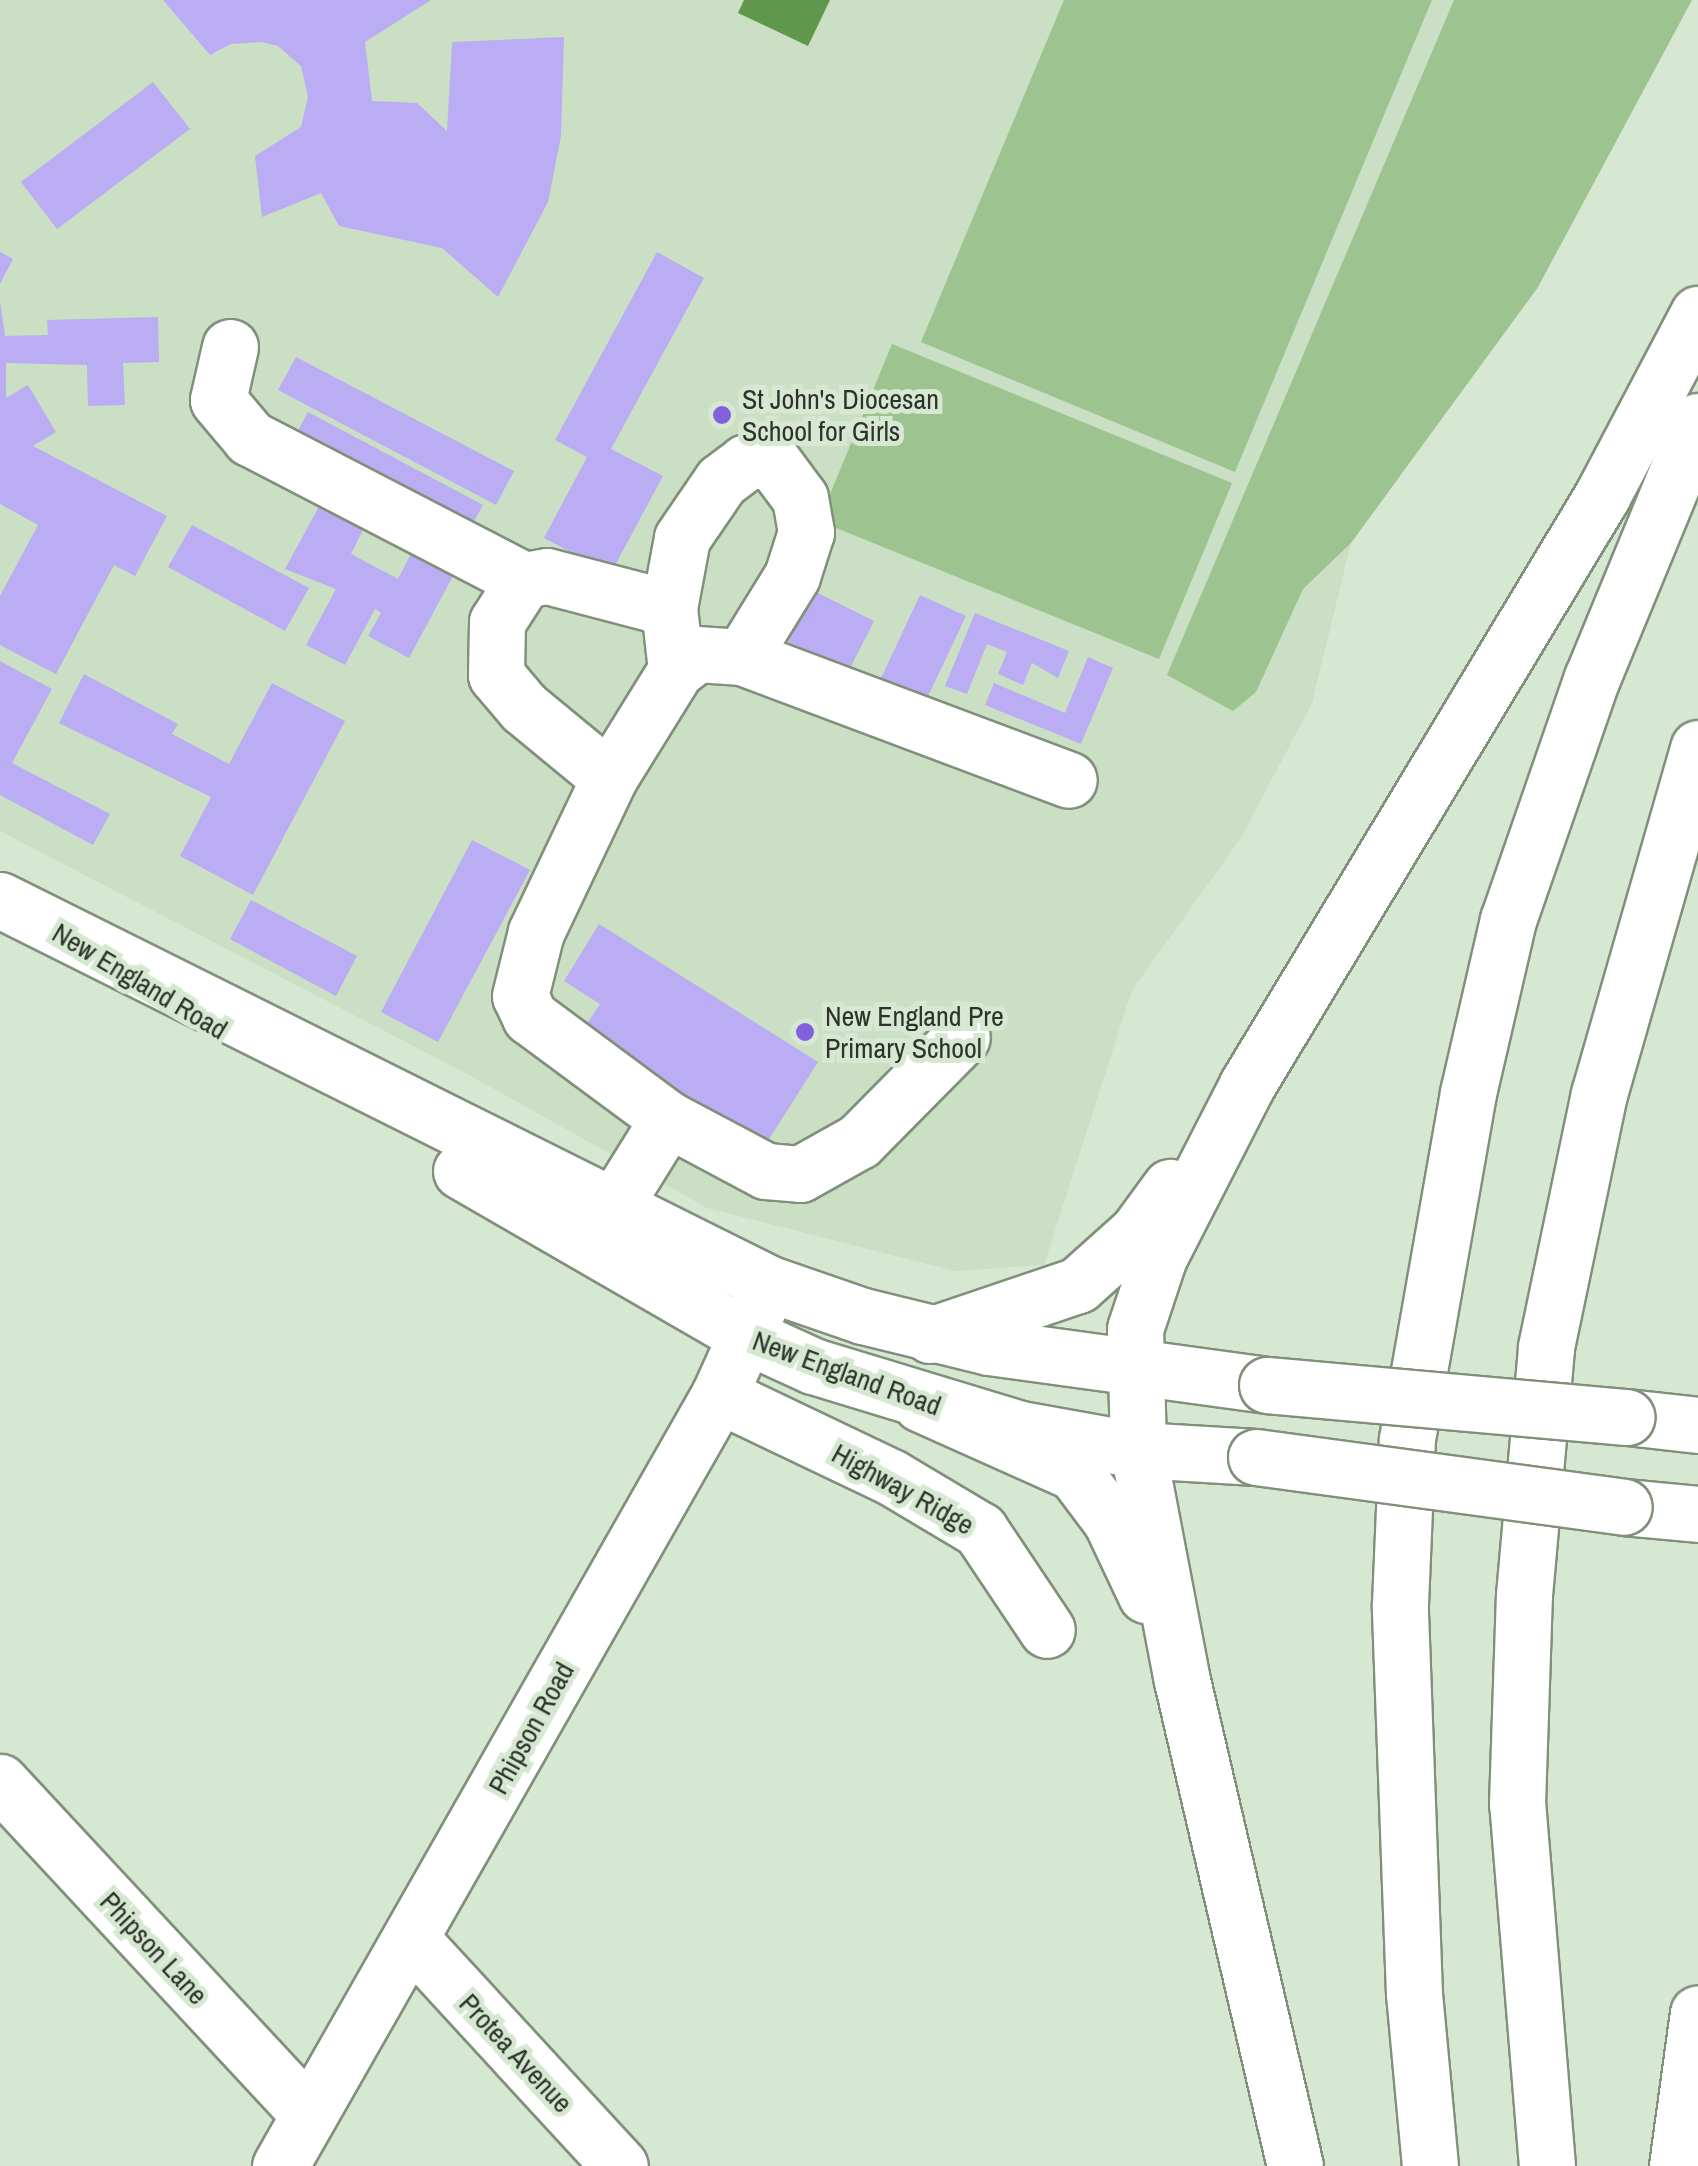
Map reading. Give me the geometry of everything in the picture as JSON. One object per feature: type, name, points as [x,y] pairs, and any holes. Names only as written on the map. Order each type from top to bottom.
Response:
[{"type":"main road","points":[[1295,2166],[1182,1681],[1138,1450],[1133,1368],[1136,1329],[1159,1257],[1247,1085],[1602,496],[1698,314]]},
{"type":"main road","points":[[230,347],[218,400],[250,438],[524,580],[582,582],[669,608]]},
{"type":"main road","points":[[1430,2166],[1414,1994],[1400,1604],[1407,1439],[1464,1111],[1508,920],[1592,678],[1698,421]]},
{"type":"main road","points":[[676,670],[669,608],[682,538],[721,481],[759,458],[780,465],[800,498],[806,532],[792,576],[742,658]]},
{"type":"main road","points":[[524,580],[497,622],[496,675],[524,708],[609,778]]},
{"type":"main road","points":[[962,1036],[858,1141],[800,1174],[766,1171],[668,1119],[522,1008],[522,970],[609,778],[676,670],[697,654],[742,658],[1069,780]]},
{"type":"main road","points":[[1546,2166],[1516,1804],[1524,1594],[1546,1347],[1599,1094],[1698,748]]},
{"type":"main road","name":"New England Road","points":[[20,911],[612,1209],[770,1284],[930,1335],[1133,1368],[1268,1384],[1698,1425]]},
{"type":"main road","name":"New England Road","points":[[20,911],[745,1335],[922,1404],[1138,1450],[1256,1457],[1698,1514]]},
{"type":"main road","points":[[930,1335],[1078,1285],[1136,1232],[1247,1085]]},
{"type":"main road","points":[[612,1209],[668,1119]]},
{"type":"main road","points":[[447,1126],[442,1149],[477,1180]]},
{"type":"main road","name":"Phipson Road","points":[[280,2166],[719,1395],[770,1284]]},
{"type":"main road","name":"Highway Ridge","points":[[719,1395],[892,1477],[980,1530],[1046,1630]]},
{"type":"main road","points":[[922,1404],[1058,1464],[1090,1488],[1182,1681]]},
{"type":"main road","name":"Phipson Lane","points":[[0,1782],[308,2114]]},
{"type":"main road","name":"Protea Avenue","points":[[412,1940],[620,2166]]},
{"type":"main road","points":[[1677,2166],[1698,2013]]},
{"type":"shaded area","name":"St John's Diocesan School for Girls","points":[[0,0],[1692,0],[1538,287],[1351,543],[1312,703],[1241,838],[1132,990],[1044,1265],[955,1271],[707,1208],[469,1075],[0,831]]},
{"type":"shaded area","points":[[744,0],[830,0],[808,46],[738,13]]},
{"type":"shaded area","points":[[1064,0],[1432,0],[1235,472],[921,342]]},
{"type":"shaded area","points":[[1454,0],[1692,0],[1538,287],[1351,543],[1303,589],[1256,692],[1233,711],[1167,675]]},
{"type":"shaded area","points":[[892,344],[1232,483],[1159,659],[819,521]]},
{"type":"building","points":[[163,0],[431,0],[365,42],[372,101],[417,103],[447,131],[452,42],[564,37],[561,136],[548,202],[498,297],[442,248],[339,226],[321,193],[262,217],[255,156],[301,127],[308,97],[301,66],[278,46],[262,42],[231,44],[210,55]]},
{"type":"building","points":[[153,82],[190,129],[57,229],[21,182]]},
{"type":"building","points":[[0,252],[13,259],[0,284]]},
{"type":"building","points":[[657,252],[704,278],[611,449],[663,476],[611,573],[544,538],[587,457],[555,440]]},
{"type":"building","points":[[0,302],[5,336],[48,335],[47,320],[158,317],[159,362],[123,363],[125,405],[88,406],[87,365],[6,363],[6,398],[28,385],[56,432],[33,446],[167,516],[135,576],[114,565],[56,674],[0,645],[0,596],[38,525],[0,504]]},
{"type":"building","points":[[296,357],[514,471],[496,505],[278,390]]},
{"type":"building","points":[[308,412],[483,505],[469,530],[294,438]]},
{"type":"building","points":[[322,501],[366,524],[351,554],[398,579],[412,552],[454,574],[409,658],[368,636],[381,613],[375,609],[345,665],[306,645],[336,589],[285,569]]},
{"type":"building","points":[[192,525],[309,588],[285,631],[168,567]]},
{"type":"building","points":[[814,591],[874,621],[846,676],[786,647]]},
{"type":"building","points":[[920,595],[966,616],[921,711],[876,689]]},
{"type":"building","points":[[975,613],[1069,651],[1058,678],[1032,663],[1023,685],[998,674],[1007,652],[987,644],[967,694],[945,686]]},
{"type":"building","points":[[1088,657],[1113,668],[1081,744],[985,705],[994,683],[1065,713]]},
{"type":"building","points":[[0,661],[52,689],[12,763],[110,814],[93,845],[0,795]]},
{"type":"building","points":[[84,674],[178,724],[172,734],[229,764],[272,683],[345,721],[253,895],[180,856],[211,797],[59,723]]},
{"type":"building","points":[[472,840],[530,870],[438,1042],[381,1012]]},
{"type":"building","points":[[251,900],[357,956],[336,996],[230,939]]},
{"type":"building","points":[[599,924],[818,1062],[764,1147],[581,1033],[600,1004],[564,981]]},
{"type":"place","name":"St John's Diocesan School for Girls","points":[[722,415]]},
{"type":"place","name":"New England Pre Primary School","points":[[805,1032]]}]
